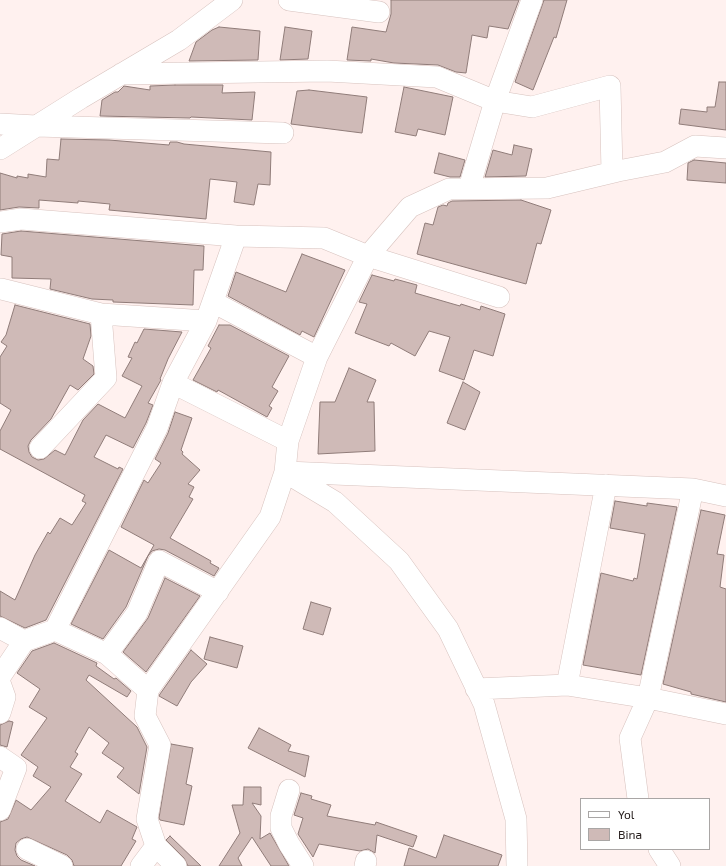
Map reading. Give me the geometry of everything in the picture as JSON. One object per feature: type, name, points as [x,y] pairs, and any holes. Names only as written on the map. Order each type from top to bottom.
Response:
[{"type":"street","points":[[0,149],[179,40],[232,0]]},
{"type":"street","points":[[289,0],[379,12]]},
{"type":"street","points":[[469,188],[495,101],[532,0]]},
{"type":"street","points":[[121,74],[327,71],[437,77],[495,101],[532,107],[610,86],[612,172]]},
{"type":"street","points":[[0,124],[283,133]]},
{"type":"street","points":[[176,866],[156,846],[147,819],[160,745],[145,716],[148,690],[270,517],[285,472],[288,441],[317,357],[368,256],[410,207],[449,189],[547,188],[612,172],[665,162],[695,146],[726,148]]},
{"type":"street","points":[[0,222],[22,219],[236,236],[324,238],[368,256],[499,297]]},
{"type":"street","points":[[0,677],[24,641],[55,630],[158,428],[173,383],[206,321],[236,236]]},
{"type":"street","points":[[0,289],[101,314],[206,321]]},
{"type":"street","points":[[213,302],[317,357]]},
{"type":"street","points":[[40,448],[106,378],[101,314]]},
{"type":"street","points":[[173,383],[288,441]]},
{"type":"street","points":[[285,472],[606,484],[693,489],[726,496]]},
{"type":"street","points":[[285,472],[335,502],[400,560],[448,629],[484,704],[516,819],[517,866]]},
{"type":"street","points":[[567,685],[606,484]]},
{"type":"street","points":[[638,798],[630,738],[648,698],[693,489]]},
{"type":"street","points":[[107,654],[137,613],[159,561],[218,592]]},
{"type":"street","points":[[0,628],[24,641]]},
{"type":"street","points":[[55,630],[107,654],[148,690]]},
{"type":"street","points":[[0,683],[5,697],[0,712]]},
{"type":"street","points":[[476,689],[567,685],[648,698],[726,714]]},
{"type":"street","points":[[0,757],[16,768],[0,810]]},
{"type":"street","points":[[289,790],[281,816],[282,828],[288,844],[303,866]]},
{"type":"street","points":[[141,866],[156,846]]},
{"type":"street","points":[[27,849],[62,866]]},
{"type":"street","points":[[660,850],[670,866]]},
{"type":"building","points":[[391,0],[519,0],[508,29],[489,26],[487,38],[472,35],[466,73],[456,72],[438,65],[394,63],[371,59],[371,61],[347,60],[352,27],[386,32],[391,14]]},
{"type":"building","points":[[544,0],[567,0],[556,38],[554,37],[533,90],[515,82]]},
{"type":"building","points":[[219,27],[260,31],[258,60],[189,61],[196,42],[212,30]]},
{"type":"building","points":[[285,27],[312,31],[308,59],[280,60]]},
{"type":"building","points":[[719,82],[726,82],[726,130],[679,124],[681,109],[707,112],[707,107],[715,107]]},
{"type":"building","points":[[223,85],[222,93],[255,92],[252,120],[191,117],[100,116],[102,100],[115,92],[118,92],[124,86],[150,90],[150,86]]},
{"type":"building","points":[[404,87],[453,97],[445,135],[418,129],[416,136],[395,132]]},
{"type":"building","points":[[309,90],[367,97],[362,133],[291,124],[297,91]]},
{"type":"building","points":[[61,139],[109,140],[169,145],[170,142],[177,142],[184,144],[271,152],[270,185],[258,184],[254,205],[234,202],[237,182],[210,179],[206,219],[109,210],[110,204],[78,201],[78,203],[39,200],[39,208],[19,207],[0,210],[0,173],[17,178],[17,176],[28,178],[28,174],[46,177],[47,159],[59,160]]},
{"type":"building","points":[[514,145],[532,149],[526,176],[485,177],[493,150],[512,155]]},
{"type":"building","points":[[439,153],[465,160],[460,177],[450,177],[434,173]]},
{"type":"building","points":[[694,160],[726,163],[726,183],[687,180],[688,163]]},
{"type":"building","points":[[521,200],[551,210],[541,244],[537,243],[526,284],[417,254],[425,223],[433,225],[438,207],[443,205],[447,206],[448,203],[452,201]]},
{"type":"building","points":[[21,231],[204,246],[203,270],[194,270],[193,305],[113,302],[113,300],[92,299],[50,289],[51,279],[12,278],[12,257],[1,255],[2,234]]},
{"type":"building","points":[[302,254],[345,270],[314,337],[302,331],[300,335],[228,296],[236,272],[286,292]]},
{"type":"building","points":[[372,275],[417,285],[415,293],[460,306],[461,304],[480,310],[481,306],[505,314],[493,356],[474,350],[464,380],[439,371],[450,337],[429,331],[415,356],[391,343],[389,346],[355,333],[367,304],[359,302]]},
{"type":"building","points":[[15,305],[90,324],[91,336],[83,359],[93,366],[94,374],[78,390],[70,385],[51,419],[31,440],[28,446],[29,452],[32,457],[38,460],[44,459],[55,450],[65,455],[83,420],[98,404],[125,418],[142,386],[122,376],[132,358],[128,357],[135,342],[137,343],[144,329],[182,332],[168,359],[160,379],[161,380],[148,403],[153,405],[146,423],[133,448],[106,435],[94,457],[118,469],[119,467],[123,469],[46,620],[25,628],[0,616],[0,591],[15,600],[35,555],[48,532],[50,534],[60,518],[72,525],[86,503],[82,501],[85,495],[0,449],[0,431],[11,410],[0,403],[0,357],[7,346],[1,342],[6,335]]},
{"type":"building","points":[[219,325],[230,325],[289,356],[272,387],[278,391],[269,406],[272,408],[267,417],[218,390],[217,392],[193,380],[211,348],[208,346]]},
{"type":"building","points":[[349,368],[376,380],[367,402],[374,402],[375,451],[318,454],[320,402],[335,402]]},
{"type":"building","points":[[463,382],[480,392],[465,430],[447,423]]},
{"type":"building","points":[[175,412],[192,418],[181,450],[183,452],[182,454],[200,470],[188,484],[194,487],[189,497],[193,499],[170,538],[211,561],[210,563],[219,568],[214,576],[165,550],[159,549],[152,551],[148,556],[126,607],[103,639],[71,624],[109,550],[141,568],[154,545],[121,527],[144,480],[148,483],[161,463],[155,459],[168,433]]},
{"type":"building","points":[[615,501],[647,506],[647,503],[677,507],[641,675],[583,665],[601,573],[633,581],[634,578],[637,579],[645,534],[610,528]]},
{"type":"building","points":[[701,510],[725,515],[717,554],[724,555],[720,587],[726,589],[726,702],[691,694],[691,692],[663,684]]},
{"type":"building","points":[[165,578],[200,596],[146,672],[123,652],[148,618]]},
{"type":"building","points":[[311,602],[331,608],[323,635],[303,629]]},
{"type":"building","points":[[210,637],[243,646],[237,668],[204,659]]},
{"type":"building","points":[[54,643],[97,663],[96,666],[114,679],[116,678],[131,691],[127,697],[89,675],[86,680],[137,727],[147,747],[139,794],[117,777],[124,768],[102,753],[109,743],[89,727],[75,752],[78,754],[70,767],[82,774],[65,801],[100,823],[107,810],[137,827],[132,839],[136,841],[121,866],[74,866],[72,860],[67,855],[27,837],[16,843],[15,850],[17,856],[21,860],[35,866],[0,866],[0,822],[8,819],[16,800],[31,810],[51,787],[33,776],[38,767],[21,755],[47,718],[29,707],[40,689],[17,673],[32,651]]},
{"type":"building","points":[[191,650],[207,664],[191,682],[177,706],[159,696]]},
{"type":"building","points":[[9,721],[13,722],[7,747],[0,745],[0,725]]},
{"type":"building","points":[[259,728],[291,745],[288,751],[309,756],[305,777],[248,748]]},
{"type":"building","points":[[171,744],[193,748],[186,784],[192,786],[184,825],[160,820],[159,818]]},
{"type":"building","points":[[244,787],[261,787],[261,805],[252,803],[261,816],[260,839],[270,833],[289,866],[271,866],[252,837],[238,858],[242,866],[219,866],[240,833],[232,805],[243,805]]},
{"type":"building","points":[[301,793],[312,796],[311,799],[331,805],[327,816],[375,825],[376,822],[417,836],[413,847],[377,835],[375,853],[368,849],[360,851],[319,844],[313,857],[298,834],[303,818],[294,815]]},
{"type":"building","points":[[444,835],[502,855],[498,866],[404,866],[409,848],[436,858]]},
{"type":"building","points":[[170,836],[201,866],[188,866],[184,858],[166,840]]}]
